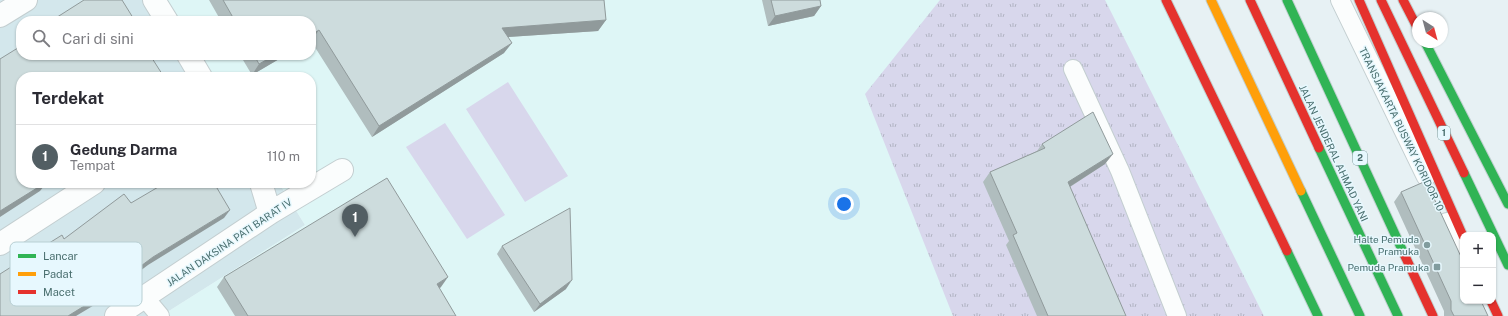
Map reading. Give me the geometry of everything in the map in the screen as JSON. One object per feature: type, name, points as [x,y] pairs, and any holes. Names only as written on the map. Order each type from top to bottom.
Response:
[{"type":"highway","points":[[1166,0],[1318,316]]},
{"type":"highway","points":[[1211,0],[1360,316]]},
{"type":"highway","name":"JALAN JENDERAL AHMAD YANI","points":[[1250,0],[1398,316]]},
{"type":"highway","name":"2","points":[[1288,0],[1433,316]]},
{"type":"highway","points":[[1359,0],[1461,232]]},
{"type":"highway","name":"1","points":[[1381,0],[1508,265]]},
{"type":"highway","points":[[1403,0],[1412,17]]},
{"type":"highway","points":[[1428,48],[1508,204]]},
{"type":"highway","points":[[1492,304],[1498,316]]},
{"type":"street","points":[[0,16],[26,0]]},
{"type":"street","points":[[154,0],[164,16]]},
{"type":"street","points":[[191,60],[198,72]]},
{"type":"street","name":"JALAN DAKSINA PATI BARAT IV","points":[[316,186],[342,170]]},
{"type":"street","points":[[0,244],[86,188]]},
{"type":"street","points":[[262,188],[270,213]]},
{"type":"street","name":"JALAN DAKSINA PATI BARAT IV","points":[[142,300],[270,213],[312,188]]},
{"type":"street","name":"JALAN DAKSINA PATI BARAT IV","points":[[116,316],[132,306]]},
{"type":"lane","points":[[1281,0],[1426,316]]},
{"type":"lane","name":"TRANSJAKARTA BUSWAY KORIDOR 10","points":[[1340,0],[1428,181],[1460,251]]},
{"type":"lane","points":[[1073,69],[1120,171],[1177,316]]},
{"type":"lane","points":[[145,298],[160,316]]},
{"type":"lane","points":[[1484,304],[1490,316]]},
{"type":"shaded area","points":[[0,0],[165,0],[175,16],[16,16],[16,60],[202,60],[210,72],[16,72],[16,188],[282,188],[305,225],[161,316],[0,316]]},
{"type":"shaded area","points":[[165,0],[1163,0],[1313,316],[161,316],[305,225],[282,188],[316,188],[316,72],[210,72],[202,60],[316,60],[316,16],[175,16]]},
{"type":"green space","points":[[940,0],[1105,0],[1264,316],[953,316],[865,94]]},
{"type":"green space","points":[[508,82],[568,176],[525,202],[466,109]]},
{"type":"green space","points":[[445,123],[505,215],[467,239],[406,147]]},
{"type":"building","points":[[84,0],[122,0],[132,16],[59,16]]},
{"type":"building","points":[[223,0],[604,0],[606,20],[502,28],[512,43],[379,126],[319,30],[316,32],[316,16],[232,16]]},
{"type":"building","points":[[771,0],[820,0],[821,6],[775,16]]},
{"type":"building","points":[[16,49],[16,60],[153,60],[161,72],[16,72],[16,188],[37,188],[0,211],[0,59]]},
{"type":"building","points":[[257,60],[266,60],[259,64]]},
{"type":"building","points":[[1093,112],[1113,154],[1068,182],[1126,316],[1048,316],[1013,235],[1017,233],[990,172],[1045,148],[1042,144]]},
{"type":"building","points":[[387,178],[448,277],[437,284],[456,316],[248,316],[224,277]]},
{"type":"building","points":[[1426,181],[1460,255],[1460,304],[1482,304],[1488,316],[1454,316],[1451,310],[1451,301],[1401,192]]},
{"type":"building","points":[[156,188],[217,188],[230,210],[142,265],[142,242],[51,242],[62,235],[64,239],[124,194],[131,203]]},
{"type":"building","points":[[570,208],[572,280],[540,304],[502,246]]},
{"type":"building","points":[[10,268],[10,306],[84,306],[68,316],[0,316],[0,274]]},
{"type":"traffic: fast","points":[[1287,0],[1405,256]]},
{"type":"traffic: fast","points":[[1428,48],[1508,204]]},
{"type":"traffic: fast","points":[[1319,148],[1398,316]]},
{"type":"traffic: fast","points":[[1464,173],[1508,265]]},
{"type":"traffic: fast","points":[[1301,191],[1360,316]]},
{"type":"traffic: fast","points":[[1287,251],[1318,316]]},
{"type":"traffic: slow","points":[[1211,0],[1301,191]]},
{"type":"traffic: jam","points":[[1166,0],[1287,251]]},
{"type":"traffic: jam","points":[[1250,0],[1319,148]]},
{"type":"traffic: jam","points":[[1359,0],[1461,232]]},
{"type":"traffic: jam","points":[[1381,0],[1464,173]]},
{"type":"traffic: jam","points":[[1403,0],[1412,17]]},
{"type":"traffic: jam","points":[[1405,256],[1433,316]]},
{"type":"traffic: jam","points":[[1492,304],[1498,316]]},
{"type":"place","name":"Gedung Darma","points":[[355,237]]},
{"type":"place","name":"Halte Pemuda Pramuka","points":[[1427,245]]},
{"type":"place","name":"Pemuda Pramuka","points":[[1437,267]]}]
